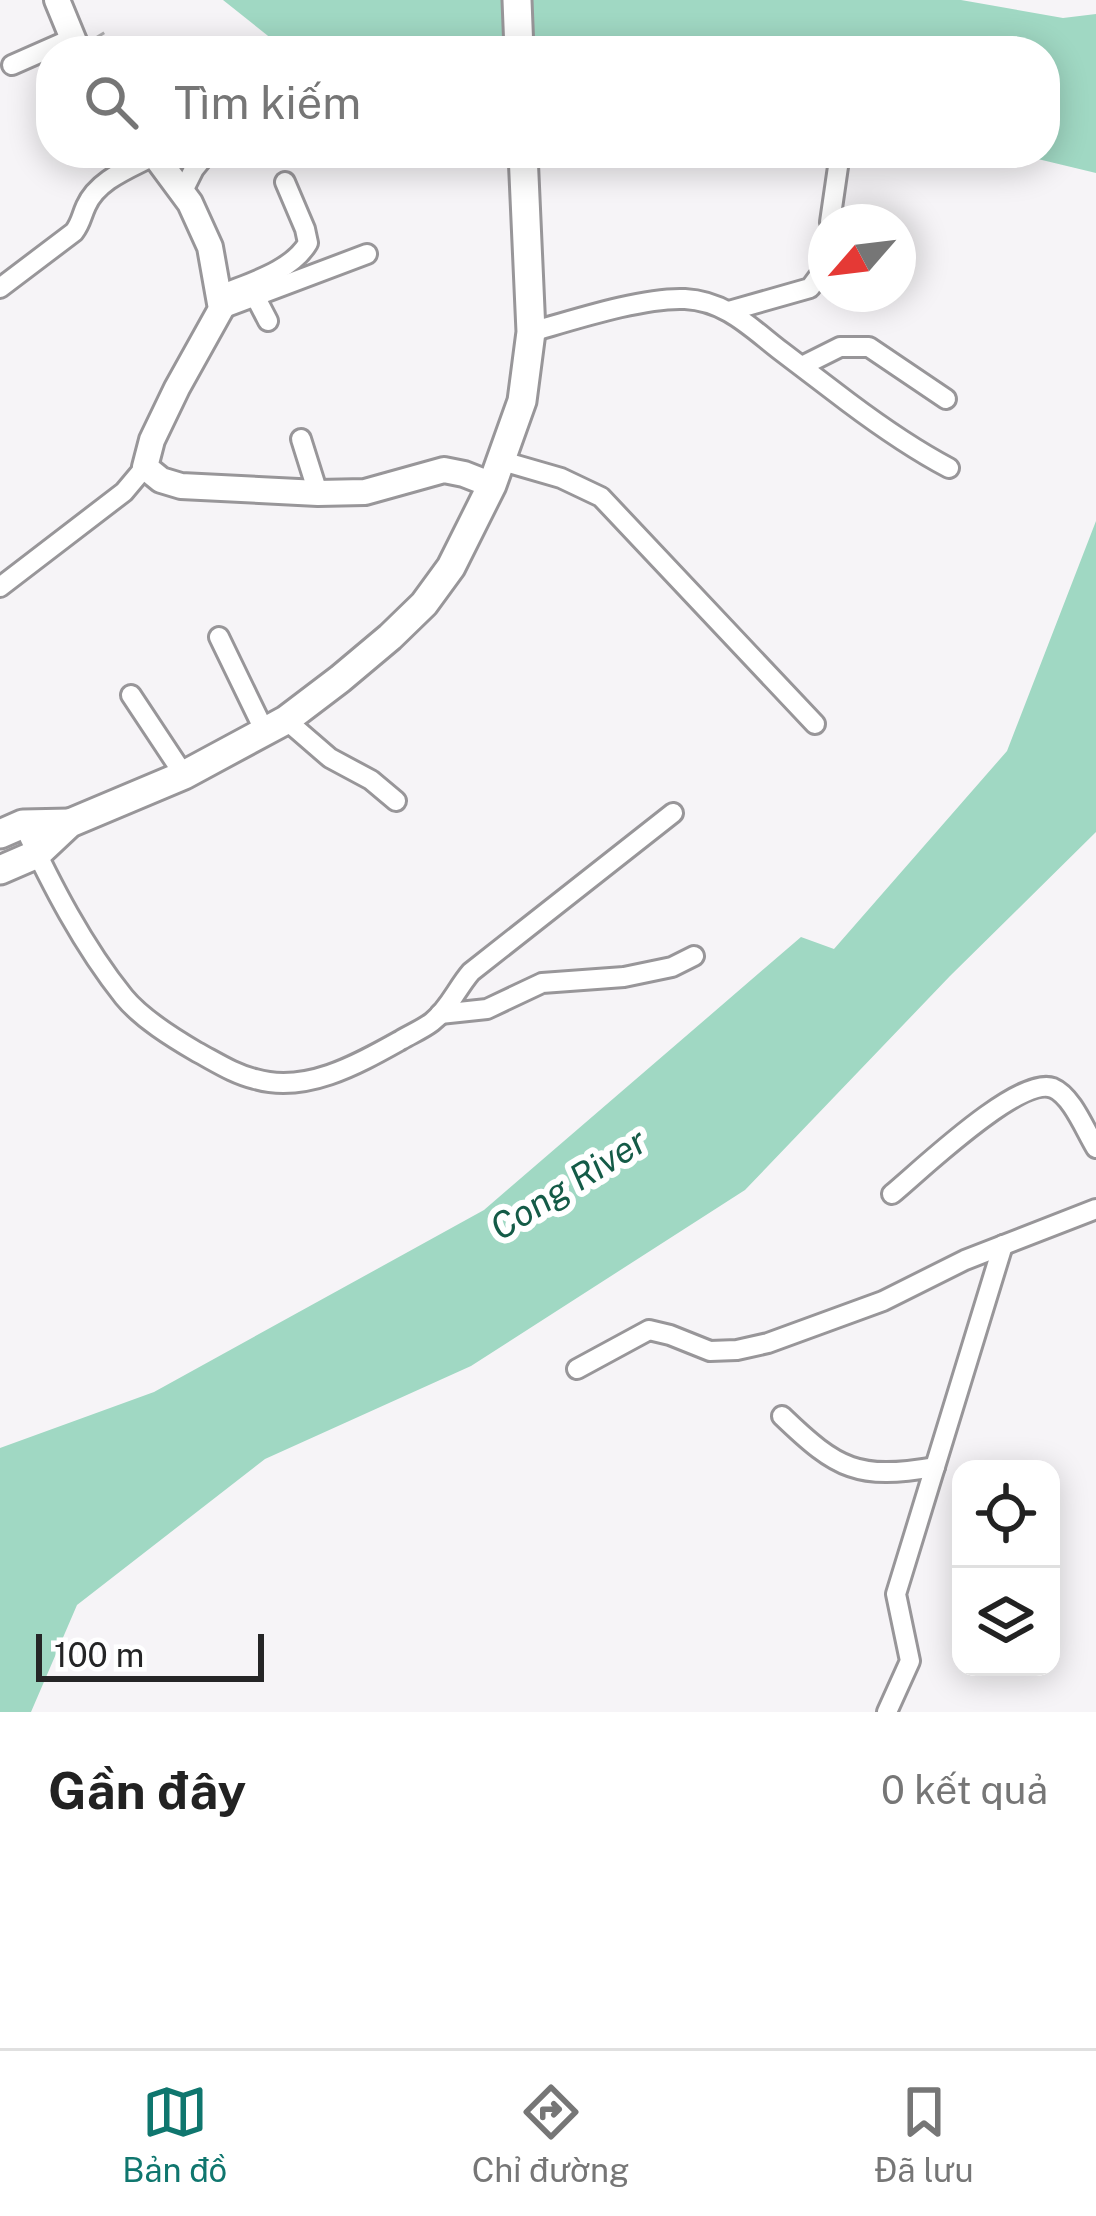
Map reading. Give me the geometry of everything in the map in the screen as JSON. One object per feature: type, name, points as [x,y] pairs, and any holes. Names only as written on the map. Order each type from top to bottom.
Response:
[{"type":"highway","points":[[517,0],[518,36]]},
{"type":"highway","points":[[11,829],[70,824],[184,775],[275,726],[340,680],[424,604],[451,567],[497,473],[522,401],[531,332],[524,168]]},
{"type":"highway","points":[[0,870],[37,854],[70,824]]},
{"type":"main road","points":[[57,0],[71,36]]},
{"type":"main road","points":[[164,168],[210,247],[219,302],[152,440],[145,467],[161,480],[181,486],[318,493],[365,492],[444,470],[497,473]]},
{"type":"street","points":[[12,65],[36,57]]},
{"type":"street","points":[[0,288],[74,232],[85,207],[107,181],[130,168]]},
{"type":"street","points":[[182,193],[195,168]]},
{"type":"street","points":[[833,204],[838,168]]},
{"type":"street","points":[[219,302],[279,269],[308,243],[285,182]]},
{"type":"street","points":[[219,302],[255,296],[367,254]]},
{"type":"street","points":[[729,310],[808,289]]},
{"type":"street","points":[[255,296],[268,321]]},
{"type":"street","points":[[531,332],[663,300],[687,299],[729,310],[883,428],[949,468]]},
{"type":"street","points":[[802,366],[840,347],[869,347],[946,399]]},
{"type":"street","points":[[301,440],[318,493]]},
{"type":"street","points":[[0,587],[124,492],[145,467]]},
{"type":"street","points":[[497,473],[561,478],[601,497],[815,724]]},
{"type":"street","points":[[219,637],[275,726],[396,800]]},
{"type":"street","points":[[131,695],[184,775]]},
{"type":"street","points":[[11,829],[37,854],[81,934],[127,1001],[177,1040],[229,1069],[258,1081],[284,1082],[322,1077],[358,1064],[434,1021],[471,972],[673,813]]},
{"type":"street","points":[[440,1014],[487,1009],[542,983],[625,977],[672,967],[694,956]]},
{"type":"street","points":[[892,1194],[969,1127],[1041,1086],[1066,1098],[1096,1148]]},
{"type":"street","points":[[577,1370],[650,1330],[710,1352],[768,1343],[883,1301],[965,1260],[1096,1209]]},
{"type":"street","points":[[887,1712],[910,1661],[896,1594],[1003,1245]]},
{"type":"street","points":[[782,1416],[831,1459],[866,1472],[892,1474],[935,1466]]},
{"type":"water","points":[[223,0],[961,0],[1063,18],[1096,14],[1096,173],[1060,164],[1060,36],[268,36]]},
{"type":"water","name":"Cong River","points":[[1096,521],[1096,832],[745,1190],[471,1366],[265,1459],[77,1605],[31,1712],[0,1712],[0,1448],[154,1392],[484,1210],[801,937],[834,949],[1007,751]]}]
